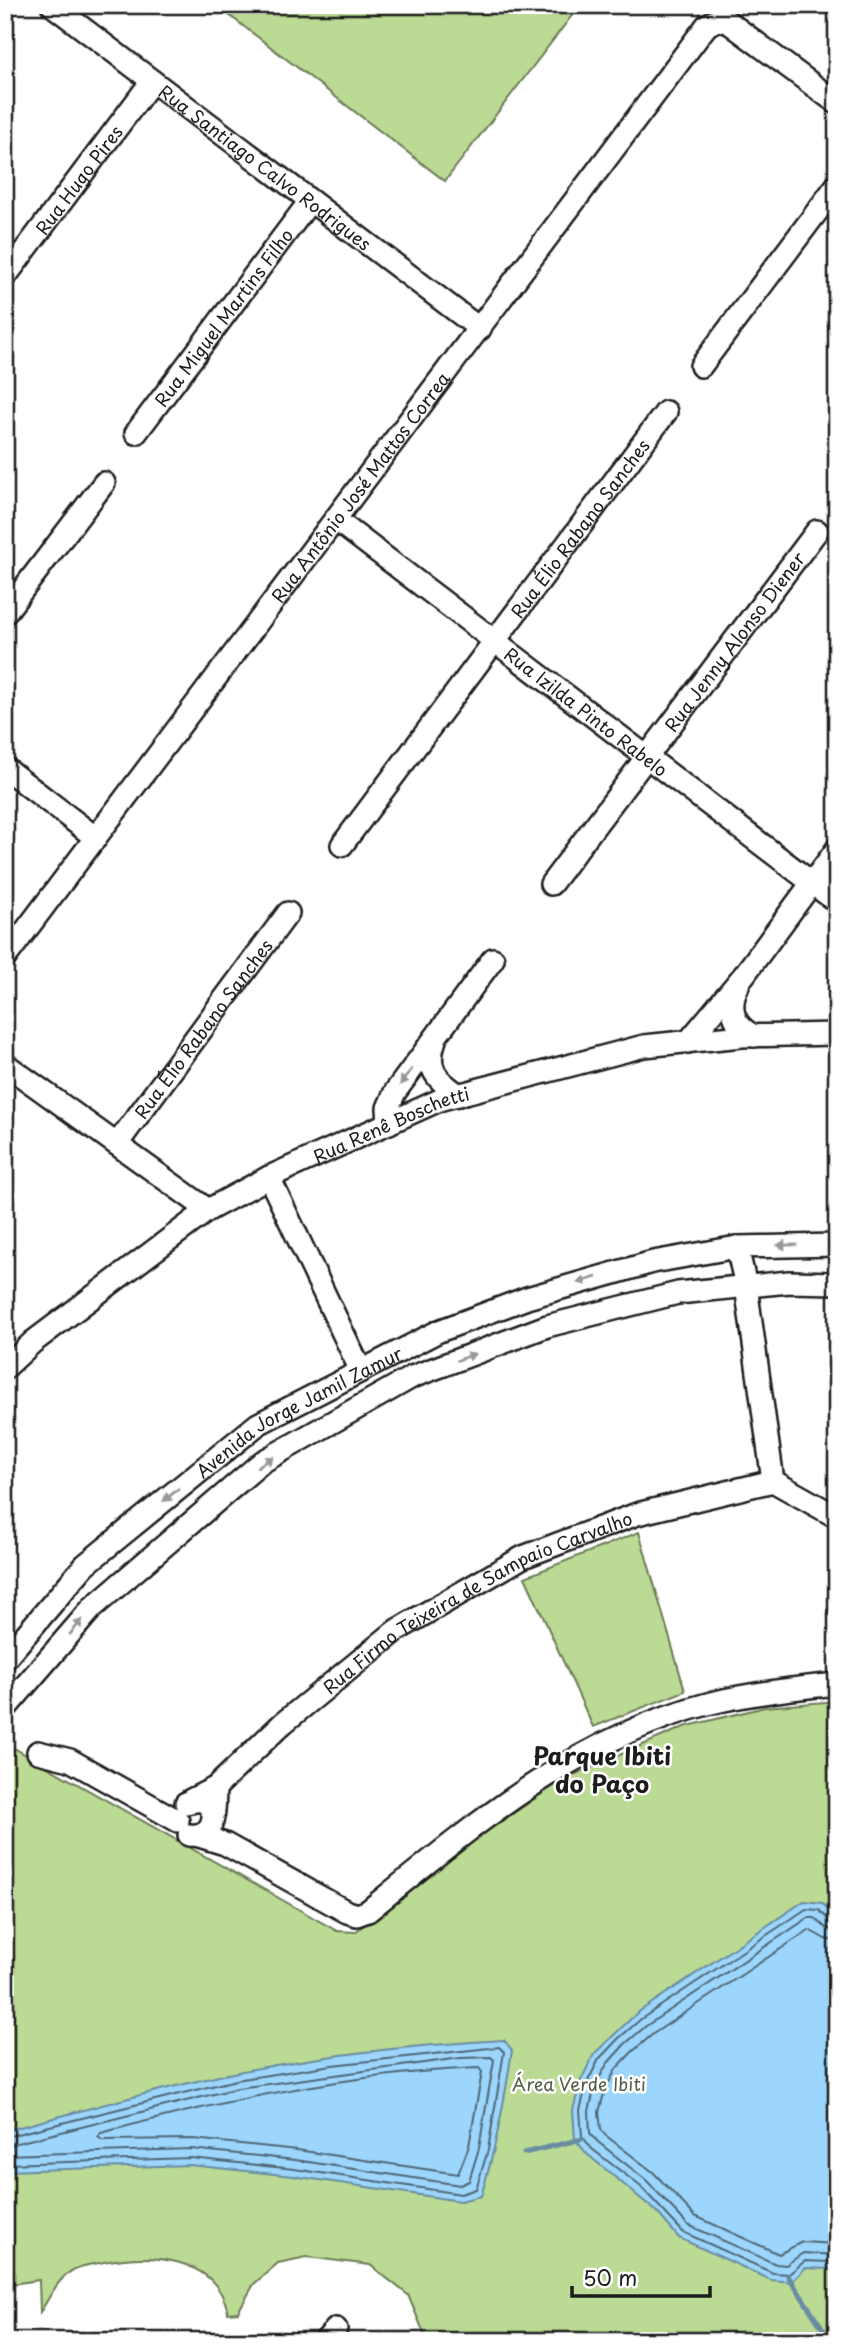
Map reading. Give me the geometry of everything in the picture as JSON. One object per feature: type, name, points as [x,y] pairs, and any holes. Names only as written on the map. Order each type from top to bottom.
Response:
[{"type":"street","name":"Rua Santiago Calvo Rodrigues","points":[[52,5],[480,330]]},
{"type":"street","name":"Rua Antônio José Mattos Correa","points":[[5,958],[707,25],[717,20],[727,21],[837,103]]},
{"type":"street","name":"Rua Hugo Pires","points":[[5,277],[152,81]]},
{"type":"street","points":[[701,366],[837,185]]},
{"type":"street","name":"Rua Miguel Martins Filho","points":[[136,433],[310,201]]},
{"type":"street","name":"Rua Élio Rabano Sanches","points":[[342,845],[666,412]]},
{"type":"street","points":[[5,614],[104,483]]},
{"type":"street","name":"Rua Izilda Pinto Rabelo","points":[[336,520],[837,902]]},
{"type":"street","name":"Rua Jenny Alonso Diener","points":[[551,884],[817,531]]},
{"type":"street","points":[[5,768],[96,838]]},
{"type":"street","points":[[688,1042],[744,975],[837,849]]},
{"type":"street","name":"Rua Élio Rabano Sanches","points":[[117,1144],[288,913]]},
{"type":"street","points":[[389,1123],[388,1108],[395,1092],[493,959]]},
{"type":"street","points":[[744,975],[732,998],[733,1014],[741,1030],[754,1036]]},
{"type":"street","name":"Rua Renê Boschetti","points":[[5,1368],[33,1342],[208,1210],[269,1177],[389,1123],[459,1095],[644,1046],[754,1036],[837,1034]]},
{"type":"street","points":[[436,1035],[429,1056],[434,1075],[459,1095]]},
{"type":"street","points":[[5,1063],[208,1210]]},
{"type":"street","points":[[269,1177],[361,1371]]},
{"type":"street","name":"Avenida Jorge Jamil Zamur","points":[[31,1679],[13,1668],[5,1659],[85,1565],[258,1424],[439,1331],[527,1298],[653,1262],[690,1255],[737,1247],[837,1245]]},
{"type":"street","points":[[737,1247],[746,1286],[773,1481],[837,1517]]},
{"type":"street","points":[[690,1255],[697,1291]]},
{"type":"street","points":[[653,1262],[660,1297]]},
{"type":"street","name":"Avenida Jorge Jamil Zamur","points":[[5,1709],[93,1606],[262,1462],[412,1377],[547,1326],[660,1297],[746,1286],[837,1283]]},
{"type":"street","name":"Rua Firmo Teixeira de Sampaio Carvalho","points":[[184,1809],[215,1788],[282,1724],[397,1630],[523,1558],[637,1514],[773,1481]]},
{"type":"street","points":[[38,1752],[70,1760],[153,1804],[184,1809],[208,1804],[209,1824],[225,1844],[357,1915],[368,1911],[464,1832],[524,1789],[587,1752],[710,1704],[837,1684]]},
{"type":"street","points":[[209,1824],[215,1788]]},
{"type":"street","points":[[184,1809],[190,1835],[209,1824]]},
{"type":"green space","points":[[216,5],[580,5],[445,181]]},
{"type":"green space","points":[[639,1532],[685,1691],[593,1727],[525,1577]]},
{"type":"green space","name":"Área Verde Ibiti","points":[[837,1701],[837,2341],[421,2341],[424,2333],[408,2295],[370,2265],[307,2257],[278,2263],[254,2284],[238,2312],[228,2313],[221,2294],[210,2280],[196,2269],[161,2259],[122,2259],[76,2268],[58,2283],[40,2312],[39,2280],[5,2285],[5,1743],[337,1931],[355,1932],[468,1844],[562,1780],[684,1727],[765,1707]]},
{"type":"water","points":[[804,1901],[822,1903],[837,1918],[837,2277],[830,2269],[805,2268],[792,2282],[771,2280],[679,2238],[657,2212],[587,2154],[575,2139],[573,2110],[581,2080],[594,2054],[637,2013]]},
{"type":"water","points":[[504,2040],[512,2050],[499,2123],[481,2196],[460,2201],[293,2176],[190,2165],[5,2171],[5,2131],[176,2086],[233,2073],[334,2056]]},
{"type":"waterway","points":[[524,2153],[582,2139]]},
{"type":"waterway","points":[[788,2276],[831,2341]]},
{"type":"district","name":"Parque Ibiti do Paço","points":[[602,1769]]}]
